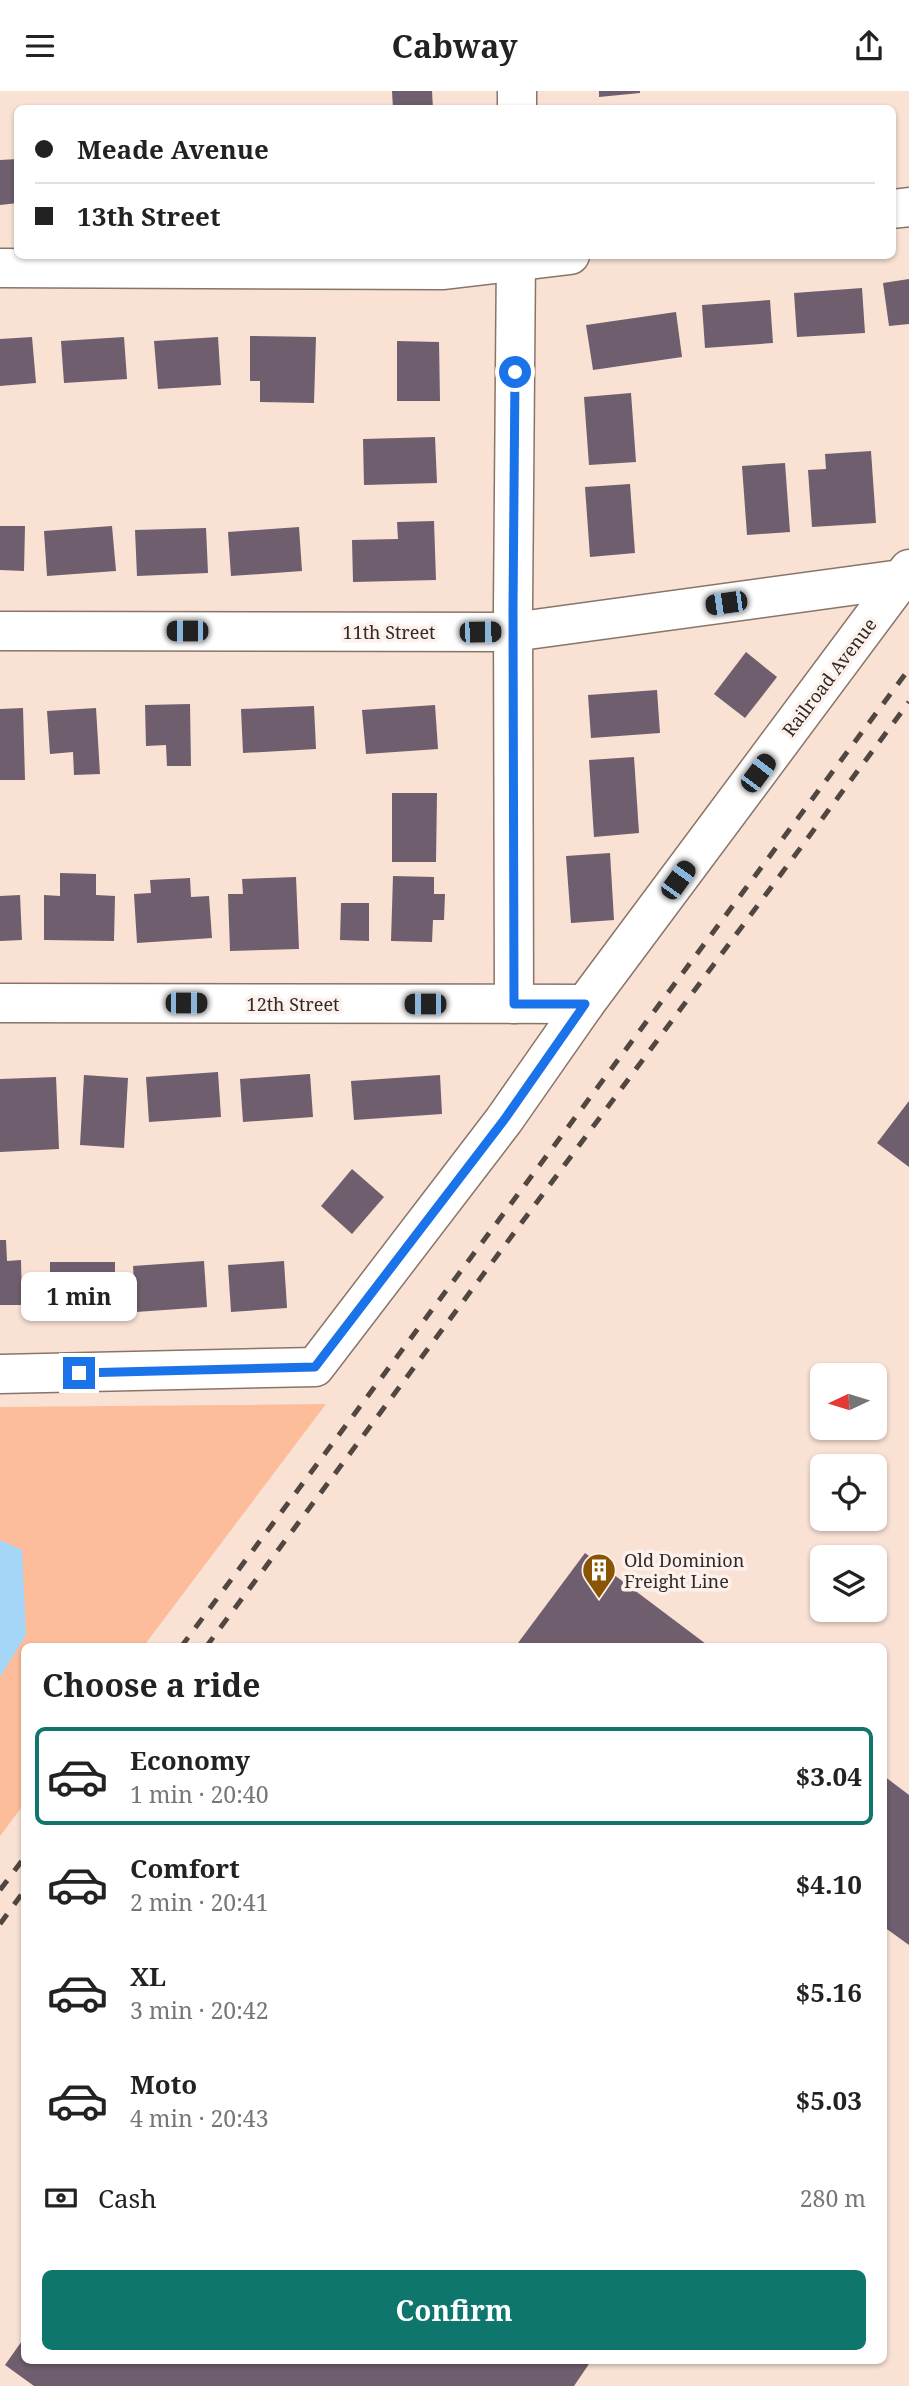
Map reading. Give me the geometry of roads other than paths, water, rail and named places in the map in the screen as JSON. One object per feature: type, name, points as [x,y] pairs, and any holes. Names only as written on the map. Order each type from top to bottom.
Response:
[{"type":"street","points":[[0,268],[444,270],[516,259],[514,1004]]},
{"type":"street","name":"11th Street","points":[[0,631],[513,632],[905,574]]},
{"type":"street","name":"Railroad Avenue","points":[[0,1374],[315,1367],[504,1120],[585,1004],[905,574]]},
{"type":"street","name":"12th Street","points":[[0,1003],[585,1004]]},
{"type":"water","points":[[0,1540],[22,1550],[26,1635],[0,1677]]},
{"type":"railway","points":[[184,1643],[909,669]]},
{"type":"railway","points":[[209,1643],[909,702]]},
{"type":"railway","points":[[0,1890],[21,1862]]},
{"type":"railway","points":[[0,1924],[21,1895]]},
{"type":"place","name":"Old Dominion Freight Line","points":[[599,1600]]}]
